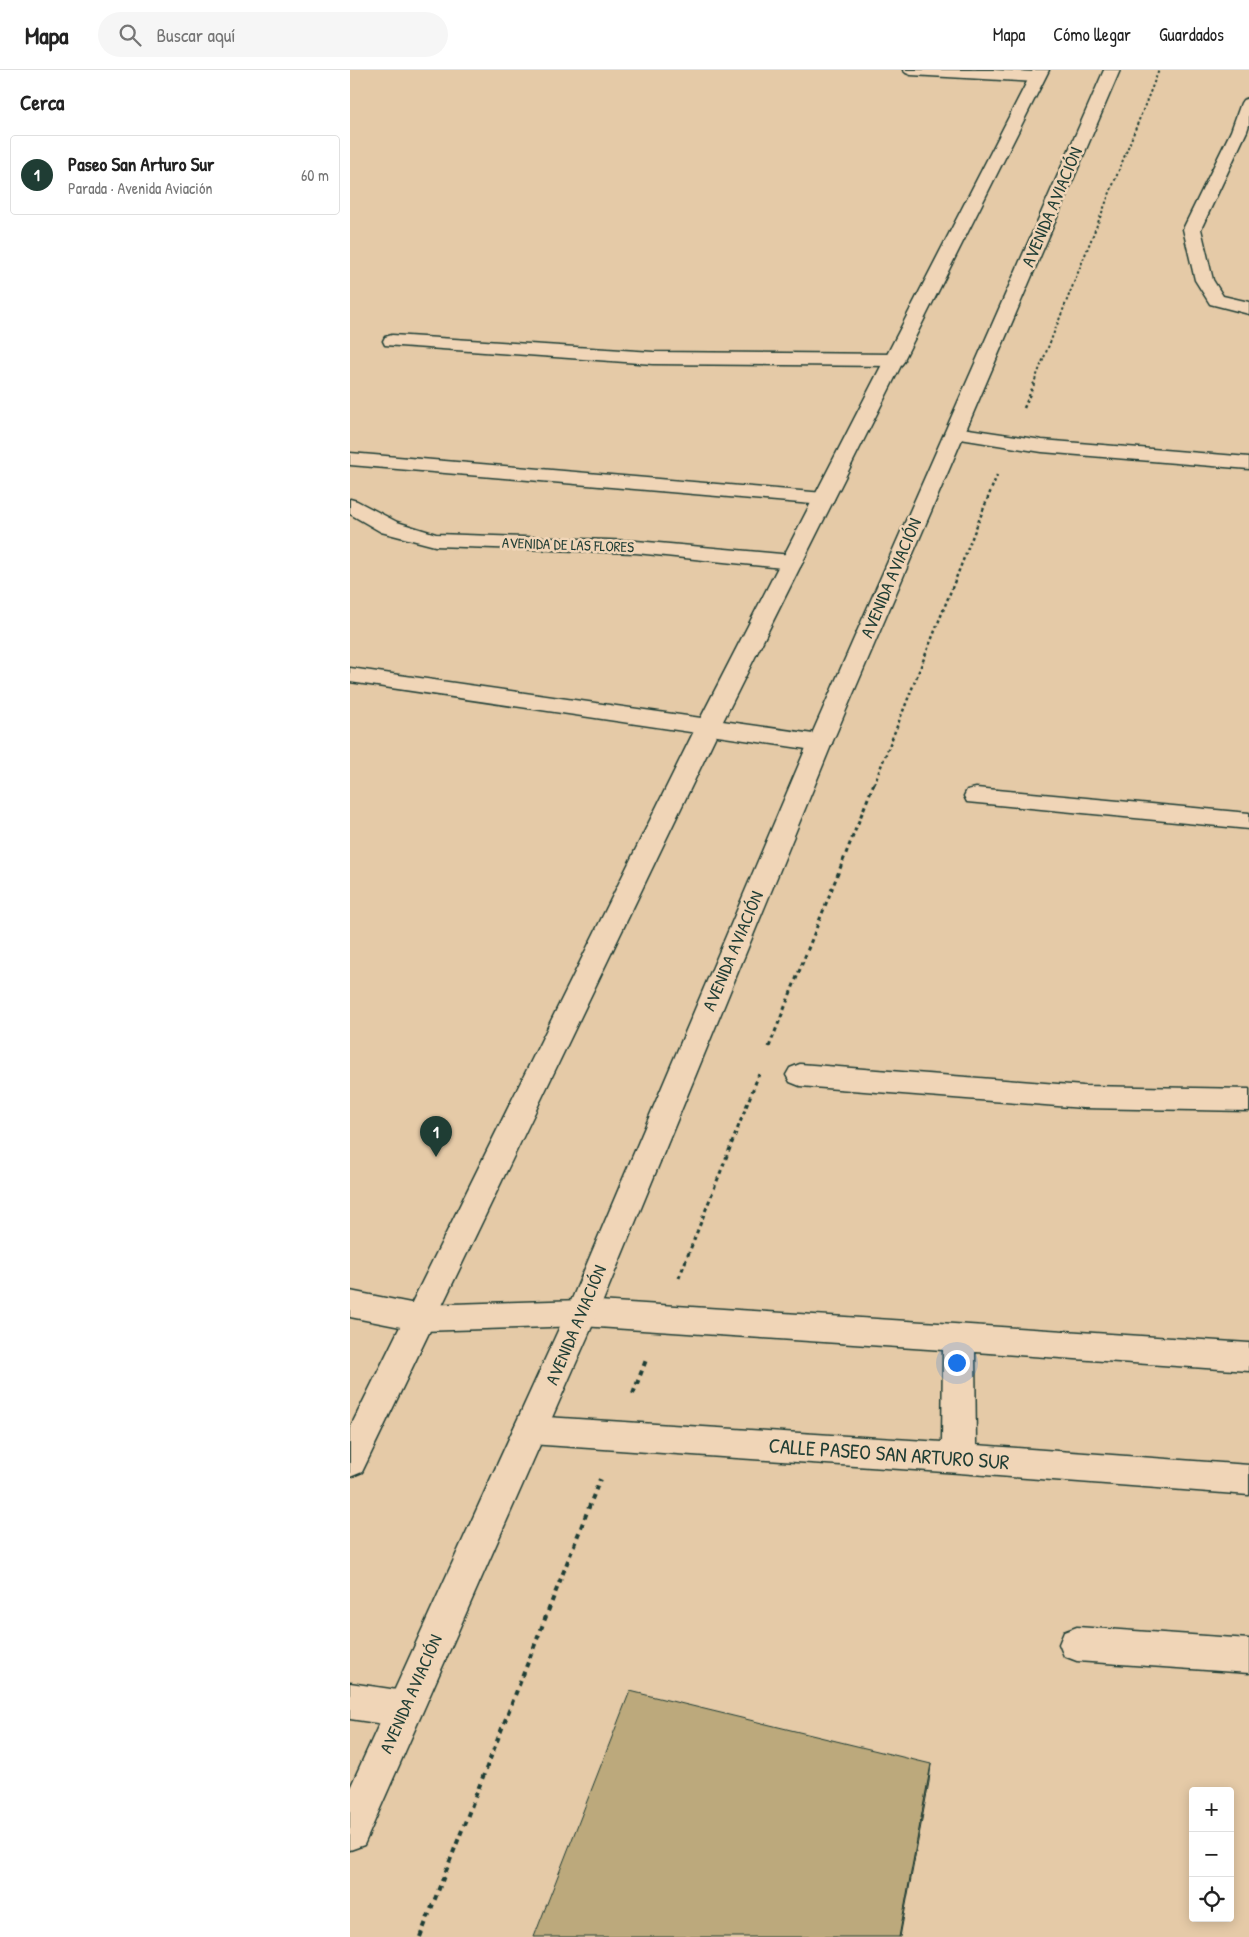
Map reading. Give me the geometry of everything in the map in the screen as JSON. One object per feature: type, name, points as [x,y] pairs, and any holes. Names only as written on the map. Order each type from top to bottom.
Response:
[{"type":"main road","points":[[350,1462],[708,727],[1039,74],[911,70]]},
{"type":"main road","name":"AVENIDA AVIACIÓN","points":[[350,1831],[582,1313],[820,743],[1112,70]]},
{"type":"main road","points":[[1249,103],[1240,136],[1192,229],[1204,280],[1216,300],[1249,308]]},
{"type":"main road","points":[[1240,136],[1249,148]]},
{"type":"main road","points":[[1204,280],[1249,292]]},
{"type":"main road","points":[[392,341],[653,358],[895,360]]},
{"type":"main road","points":[[954,433],[1042,446],[1249,463]]},
{"type":"main road","points":[[350,460],[824,499]]},
{"type":"main road","name":"AVENIDA DE LAS FLORES","points":[[350,505],[389,527],[435,540],[636,547],[792,562]]},
{"type":"main road","points":[[350,676],[820,743]]},
{"type":"main road","points":[[976,796],[1249,821]]},
{"type":"main road","points":[[800,1075],[1083,1097],[1249,1100]]},
{"type":"main road","points":[[350,1304],[421,1318],[582,1313],[1249,1357]]},
{"type":"main road","points":[[959,1338],[959,1458]]},
{"type":"main road","name":"CALLE PASEO SAN ARTURO SUR","points":[[530,1430],[959,1458],[1249,1480]]},
{"type":"main road","points":[[1077,1644],[1249,1656]]},
{"type":"main road","points":[[350,1701],[404,1709]]},
{"type":"path","points":[[1020,416],[1158,70]]},
{"type":"path","points":[[768,1049],[998,471]]},
{"type":"path","points":[[678,1280],[761,1067]]},
{"type":"path","points":[[630,1401],[649,1354]]},
{"type":"path","points":[[420,1937],[601,1475]]},
{"type":"building","points":[[630,1691],[931,1764],[899,1937],[534,1937]]},
{"type":"place","name":"Paseo San Arturo Sur","points":[[436,1157]]}]
